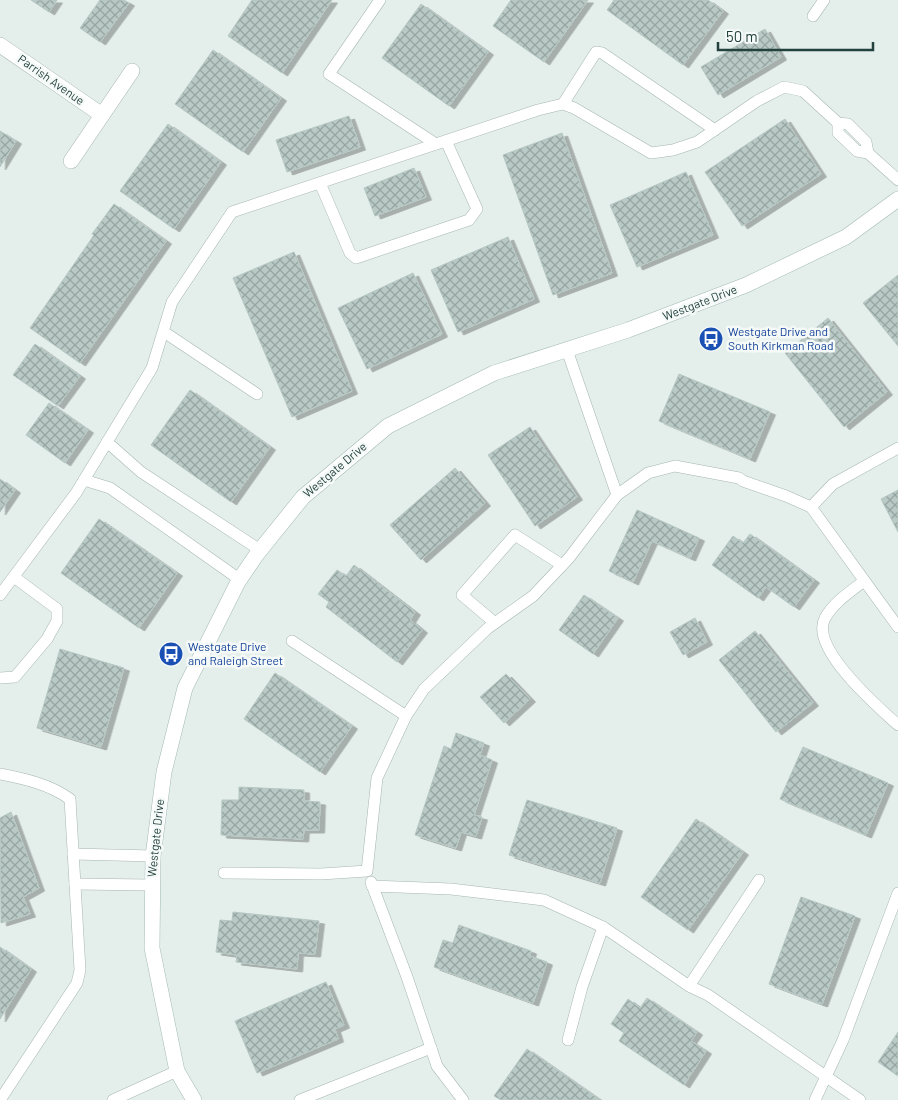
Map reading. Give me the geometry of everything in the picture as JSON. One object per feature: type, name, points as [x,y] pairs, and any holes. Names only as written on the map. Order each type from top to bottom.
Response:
[{"type":"street","name":"Parrish Avenue","points":[[0,45],[102,115]]},
{"type":"street","points":[[71,161],[132,71]]},
{"type":"street","name":"Westgate Drive","points":[[194,1100],[177,1070],[152,948],[151,885],[153,856],[164,772],[185,688],[239,580],[260,550],[303,497],[388,426],[494,373],[628,330],[746,285],[846,237],[898,199]]},
{"type":"lane","points":[[320,183],[350,253],[356,258],[469,220],[476,209],[441,143],[328,74],[380,0]]},
{"type":"lane","points":[[813,16],[824,0]]},
{"type":"lane","points":[[563,104],[596,52],[602,53],[715,130]]},
{"type":"lane","points":[[0,595],[76,493],[152,368],[172,302],[232,212],[538,110],[563,104],[574,108],[651,153],[673,150],[697,142],[757,101],[784,87],[803,92],[838,123],[838,133],[857,151],[868,153],[898,180]]},
{"type":"lane","points":[[164,332],[257,394]]},
{"type":"lane","points":[[567,350],[617,495]]},
{"type":"lane","points":[[107,442],[141,472],[260,550]]},
{"type":"lane","points":[[811,507],[833,484],[898,448]]},
{"type":"lane","points":[[463,1100],[437,1066],[367,871],[377,778],[406,716],[424,689],[495,623],[533,596],[570,558],[617,495],[648,473],[675,466],[739,478],[811,507],[898,627]]},
{"type":"lane","points":[[84,480],[110,488],[239,580]]},
{"type":"lane","points":[[495,623],[462,595],[514,535],[562,565]]},
{"type":"lane","points":[[0,678],[15,677],[48,639],[58,621],[57,610],[14,577]]},
{"type":"lane","points":[[864,581],[838,601],[824,620],[823,638],[842,670],[898,725]]},
{"type":"lane","points":[[292,641],[406,716]]},
{"type":"lane","points":[[0,774],[45,785],[58,790],[70,799],[80,970],[77,983],[0,1100]]},
{"type":"lane","points":[[73,854],[153,856]]},
{"type":"lane","points":[[224,873],[321,874],[367,871]]},
{"type":"lane","points":[[689,986],[759,880]]},
{"type":"lane","points":[[75,884],[151,885]]},
{"type":"lane","points":[[372,886],[451,889],[544,900],[602,927],[618,937],[689,986],[708,995],[860,1100]]},
{"type":"lane","points":[[815,1100],[843,1040],[898,893]]},
{"type":"lane","points":[[568,1040],[582,987],[602,927]]},
{"type":"lane","points":[[300,1100],[430,1048]]},
{"type":"lane","points":[[113,1100],[177,1070]]},
{"type":"building","points":[[31,0],[57,0],[49,12]]},
{"type":"building","points":[[100,0],[124,0],[129,3],[100,42],[80,28]]},
{"type":"building","points":[[252,0],[332,0],[282,73],[228,36]]},
{"type":"building","points":[[511,0],[588,0],[544,62],[493,26]]},
{"type":"building","points":[[614,0],[708,0],[723,11],[683,65],[607,10]]},
{"type":"building","points":[[421,4],[488,52],[449,106],[382,58]]},
{"type":"building","points":[[765,29],[781,57],[718,95],[701,67]]},
{"type":"building","points":[[213,50],[281,98],[243,152],[175,104]]},
{"type":"building","points":[[349,116],[360,147],[287,172],[276,140]]},
{"type":"building","points":[[785,119],[821,174],[742,226],[705,172]]},
{"type":"building","points":[[168,124],[221,162],[174,229],[120,191]]},
{"type":"building","points":[[0,131],[16,141],[0,167]]},
{"type":"building","points":[[562,133],[612,273],[553,295],[503,155]]},
{"type":"building","points":[[414,168],[426,197],[375,216],[364,188]]},
{"type":"building","points":[[686,172],[713,235],[637,267],[610,205]]},
{"type":"building","points":[[114,204],[166,241],[80,363],[30,328]]},
{"type":"building","points":[[508,237],[534,299],[458,332],[431,270]]},
{"type":"building","points":[[294,252],[352,391],[292,417],[233,278]]},
{"type":"building","points":[[413,273],[442,334],[367,369],[338,308]]},
{"type":"building","points":[[898,275],[898,346],[863,303]]},
{"type":"building","points":[[828,318],[887,392],[844,427],[785,353]]},
{"type":"building","points":[[35,344],[80,376],[58,406],[13,375]]},
{"type":"building","points":[[679,374],[770,412],[750,459],[659,421]]},
{"type":"building","points":[[190,390],[270,447],[231,502],[151,445]]},
{"type":"building","points":[[49,403],[88,430],[65,463],[26,435]]},
{"type":"building","points":[[530,427],[577,497],[535,526],[488,455]]},
{"type":"building","points":[[455,468],[485,503],[421,560],[390,525]]},
{"type":"building","points":[[0,479],[15,490],[0,512]]},
{"type":"building","points":[[898,490],[898,532],[881,499]]},
{"type":"building","points":[[637,510],[699,538],[690,558],[652,541],[633,582],[609,571]]},
{"type":"building","points":[[99,519],[177,573],[139,628],[61,573]]},
{"type":"building","points":[[750,534],[814,580],[794,607],[766,587],[758,598],[712,565],[733,536],[743,543]]},
{"type":"building","points":[[354,565],[415,612],[410,620],[422,630],[397,662],[326,607],[329,602],[318,594],[337,570],[346,576]]},
{"type":"building","points":[[584,595],[618,618],[593,654],[559,630]]},
{"type":"building","points":[[695,618],[707,642],[683,655],[670,632]]},
{"type":"building","points":[[755,631],[813,703],[776,732],[719,660]]},
{"type":"building","points":[[60,649],[124,668],[101,747],[37,728]]},
{"type":"building","points":[[275,673],[352,726],[320,772],[244,719]]},
{"type":"building","points":[[506,674],[530,699],[504,723],[480,697]]},
{"type":"building","points":[[456,733],[484,743],[480,755],[492,760],[474,815],[482,817],[476,836],[461,832],[456,848],[415,835],[444,746],[451,749]]},
{"type":"building","points":[[803,747],[888,783],[866,835],[780,799]]},
{"type":"building","points":[[239,787],[304,790],[304,801],[320,802],[319,830],[304,830],[303,839],[221,835],[222,800],[239,800]]},
{"type":"building","points":[[527,800],[617,828],[600,883],[509,855]]},
{"type":"building","points":[[11,812],[39,888],[23,897],[30,914],[1,923],[0,818]]},
{"type":"building","points":[[696,819],[743,852],[688,930],[641,897]]},
{"type":"building","points":[[801,897],[855,916],[822,1004],[769,984]]},
{"type":"building","points":[[233,912],[319,921],[315,954],[298,953],[297,969],[236,962],[237,955],[216,952],[220,920],[232,921]]},
{"type":"building","points":[[459,925],[531,951],[530,956],[547,962],[533,1003],[434,967],[443,940],[453,943]]},
{"type":"building","points":[[0,947],[31,969],[0,1019]]},
{"type":"building","points":[[326,982],[344,1025],[335,1029],[338,1039],[257,1073],[235,1021]]},
{"type":"building","points":[[647,998],[697,1032],[691,1041],[706,1051],[684,1085],[619,1041],[624,1033],[611,1024],[628,999],[640,1008]]},
{"type":"building","points":[[898,1032],[898,1076],[878,1062]]},
{"type":"building","points":[[527,1049],[600,1100],[501,1100],[494,1096]]},
{"type":"place","name":"Westgate Drive and South Kirkman Road","points":[[711,339]]},
{"type":"place","name":"Westgate Drive and Raleigh Street","points":[[171,654]]}]
